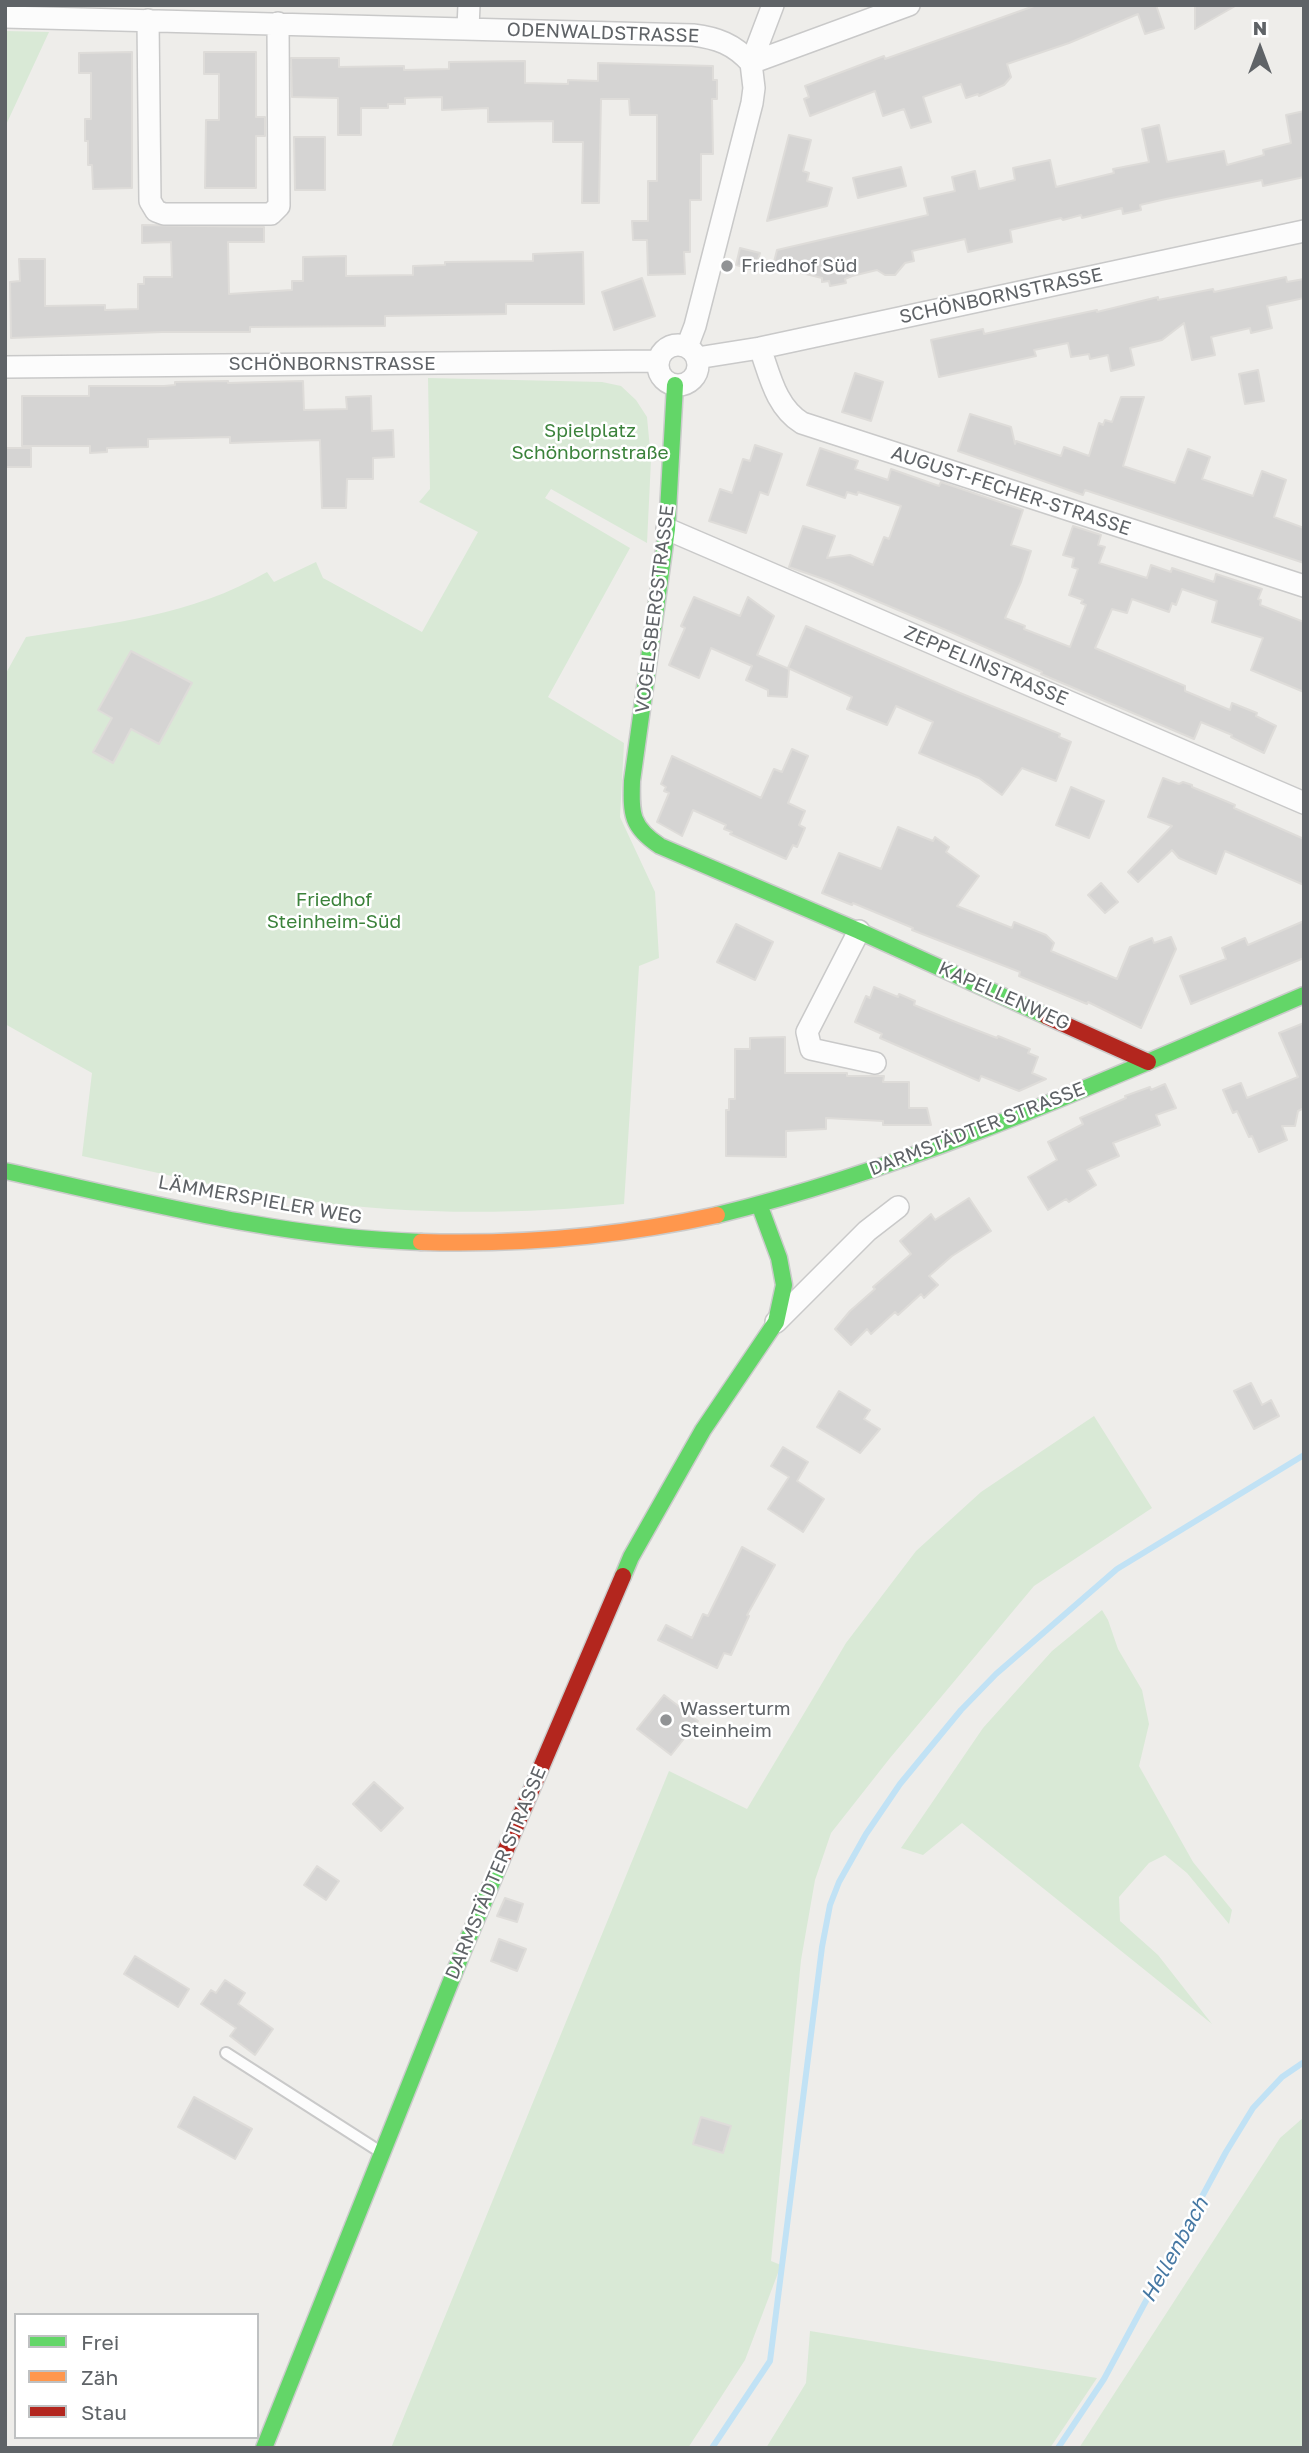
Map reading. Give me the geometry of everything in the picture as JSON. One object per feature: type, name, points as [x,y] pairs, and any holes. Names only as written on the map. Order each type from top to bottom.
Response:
[{"type":"street","points":[[468,29],[469,5]]},
{"type":"street","points":[[658,361],[663,379],[675,385],[685,384],[695,376],[698,365],[692,353],[695,326],[752,103],[754,88],[751,63],[773,5]]},
{"type":"street","points":[[751,63],[909,5]]},
{"type":"street","name":"ODENWALDSTRASSE","points":[[5,17],[692,35],[723,40],[743,53],[751,63]]},
{"type":"street","points":[[148,20],[150,201],[156,211],[164,214],[271,214],[279,206],[278,23]]},
{"type":"street","name":"SCHÖNBORNSTRASSE","points":[[5,367],[658,361],[669,347],[680,345],[692,353],[760,348],[1304,231]]},
{"type":"street","name":"AUGUST-FECHER-STRASSE","points":[[760,348],[783,407],[794,418],[814,428],[1304,586]]},
{"type":"street","name":"VOGELSBERGSTRASSE","points":[[639,832],[633,815],[632,781],[667,529],[675,385]]},
{"type":"street","name":"ZEPPELINSTRASSE","points":[[667,529],[1304,803]]},
{"type":"street","name":"KAPELLENWEG","points":[[639,832],[670,851],[859,931],[1148,1062]]},
{"type":"street","points":[[859,931],[807,1031],[811,1049],[875,1063]]},
{"type":"street","name":"DARMSTÄDTER STRASSE","points":[[776,1322],[784,1285],[779,1258],[760,1205],[900,1161],[1148,1062],[1304,995]]},
{"type":"street","name":"LÄMMERSPIELER WEG","points":[[5,1171],[265,1226],[375,1241],[492,1241],[597,1234],[654,1226],[760,1205]]},
{"type":"street","name":"DARMSTÄDTER STRASSE","points":[[264,2448],[463,1951],[631,1557],[703,1430],[776,1322],[867,1231],[898,1207]]},
{"type":"lane","points":[[226,2053],[382,2153]]},
{"type":"green space","points":[[5,31],[49,32],[5,127]]},
{"type":"green space","name":"Friedhof Steinheim-Süd","points":[[428,378],[602,382],[621,386],[636,400],[647,417],[651,460],[647,543],[551,489],[545,498],[630,548],[548,697],[624,743],[620,817],[655,892],[659,958],[639,966],[624,1204],[503,1212],[382,1209],[246,1191],[82,1156],[92,1073],[5,1024],[5,675],[26,637],[150,616],[209,599],[267,572],[274,582],[316,562],[323,578],[422,632],[478,532],[419,502],[430,489]]},
{"type":"green space","points":[[1094,1416],[1152,1508],[1034,1586],[831,1833],[815,1880],[801,1960],[771,2261],[781,2265],[745,2360],[688,2448],[391,2448],[669,1771],[747,1809],[846,1643],[916,1551],[981,1492]]},
{"type":"green space","points":[[1102,1610],[1118,1649],[1142,1690],[1149,1724],[1139,1766],[1193,1862],[1232,1910],[1229,1924],[1187,1873],[1165,1855],[1149,1863],[1119,1897],[1120,1921],[1158,1955],[1212,2024],[962,1823],[923,1855],[901,1848],[983,1728],[1052,1651]]},
{"type":"green space","points":[[1304,2117],[1304,2448],[1079,2448],[1280,2138]]},
{"type":"green space","points":[[810,2331],[1097,2378],[1050,2448],[766,2448],[806,2383]]},
{"type":"building","points":[[1037,5],[1156,5],[1164,28],[1145,34],[1138,14],[1069,43],[1007,64],[1011,77],[1004,85],[979,96],[978,94],[966,98],[961,84],[923,97],[931,122],[911,128],[904,109],[883,116],[875,91],[810,116],[804,99],[809,97],[805,86],[884,56],[885,59]]},
{"type":"building","points":[[1195,5],[1237,5],[1195,29]]},
{"type":"building","points":[[132,52],[132,188],[93,189],[92,165],[88,165],[88,141],[85,141],[85,119],[91,119],[91,73],[79,73],[79,53]]},
{"type":"building","points":[[204,52],[256,52],[256,117],[265,117],[265,136],[256,136],[256,188],[205,188],[206,120],[219,120],[219,74],[204,74]]},
{"type":"building","points":[[291,58],[339,58],[339,67],[404,66],[404,70],[449,69],[449,62],[525,61],[525,83],[568,84],[568,80],[598,81],[598,63],[713,66],[713,80],[717,80],[717,99],[712,99],[713,154],[701,154],[701,200],[690,200],[690,252],[684,252],[685,274],[648,275],[647,240],[633,240],[632,221],[648,221],[648,181],[657,181],[657,115],[630,115],[629,99],[601,99],[599,203],[582,203],[583,142],[553,142],[553,121],[488,122],[488,108],[442,110],[442,97],[405,98],[405,104],[388,104],[388,108],[361,108],[361,135],[338,135],[338,98],[292,97]]},
{"type":"building","points":[[1304,111],[1304,177],[1263,186],[1262,180],[1166,199],[1140,205],[1141,210],[1123,214],[1122,208],[1082,218],[1081,215],[1063,220],[1061,218],[1010,230],[1012,242],[968,252],[965,239],[912,251],[914,261],[905,263],[895,275],[885,275],[877,270],[852,276],[845,279],[846,283],[830,286],[829,281],[822,282],[822,278],[773,266],[777,250],[928,215],[924,198],[955,191],[952,177],[975,171],[979,189],[1015,180],[1013,168],[1050,160],[1056,187],[1114,173],[1113,169],[1149,162],[1142,129],[1159,125],[1167,162],[1224,151],[1227,165],[1264,155],[1263,150],[1291,143],[1286,115]]},
{"type":"building","points":[[789,135],[811,140],[803,171],[809,173],[807,181],[832,188],[827,206],[767,221]]},
{"type":"building","points":[[294,137],[325,137],[325,190],[295,190]]},
{"type":"building","points":[[901,167],[906,186],[858,198],[853,178]]},
{"type":"building","points":[[142,225],[264,227],[264,242],[228,242],[229,294],[292,290],[292,281],[303,281],[303,257],[346,256],[346,276],[413,275],[413,266],[445,265],[445,262],[533,261],[533,254],[583,252],[584,304],[506,304],[506,314],[385,316],[385,326],[250,327],[250,332],[162,332],[11,338],[10,282],[20,281],[19,259],[45,259],[45,306],[105,305],[105,310],[138,309],[138,284],[144,284],[144,277],[172,277],[171,242],[142,243]]},
{"type":"building","points":[[740,248],[760,253],[755,270],[736,265]]},
{"type":"building","points":[[1286,277],[1287,282],[1304,279],[1304,298],[1267,306],[1272,328],[1251,333],[1250,328],[1211,337],[1215,355],[1192,360],[1184,323],[1162,340],[1130,348],[1134,365],[1111,371],[1108,355],[1090,359],[1089,354],[1071,357],[1068,343],[1034,350],[1036,356],[939,377],[931,340],[983,329],[984,334],[1158,297],[1158,300],[1213,289],[1214,292]]},
{"type":"building","points":[[642,278],[655,316],[614,330],[602,292]]},
{"type":"building","points":[[1258,370],[1264,401],[1245,404],[1239,374]]},
{"type":"building","points":[[855,373],[883,382],[871,421],[842,412]]},
{"type":"building","points":[[303,381],[304,410],[347,409],[346,397],[371,396],[372,431],[393,430],[394,457],[373,458],[373,479],[347,479],[346,508],[322,508],[320,440],[230,443],[230,437],[148,439],[148,447],[107,448],[107,452],[90,453],[90,446],[22,446],[22,396],[89,396],[89,386],[164,386],[175,385],[175,382]]},
{"type":"building","points":[[1121,397],[1144,397],[1123,466],[1175,483],[1188,449],[1210,457],[1202,479],[1253,496],[1262,471],[1286,480],[1274,517],[1304,528],[1304,563],[1085,490],[1083,495],[958,451],[970,414],[1011,427],[1015,444],[1016,441],[1061,456],[1064,447],[1089,456],[1099,423],[1103,425],[1105,420],[1112,422]]},
{"type":"building","points":[[755,445],[782,454],[768,495],[760,492],[746,533],[709,521],[720,489],[732,493],[743,459],[750,461]]},
{"type":"building","points":[[5,448],[31,448],[31,467],[5,467]]},
{"type":"building","points":[[820,448],[858,461],[855,469],[888,480],[891,469],[939,486],[941,482],[1023,510],[1011,545],[1031,551],[1005,618],[1025,626],[1024,629],[1070,647],[1086,605],[1081,603],[1083,600],[1069,595],[1078,569],[1072,567],[1074,558],[1063,555],[1073,526],[1101,535],[1098,545],[1105,547],[1099,563],[1147,578],[1151,565],[1171,572],[1172,568],[1214,582],[1216,574],[1262,589],[1258,599],[1261,600],[1260,605],[1304,622],[1304,692],[1251,670],[1263,638],[1212,622],[1217,601],[1182,589],[1176,605],[1172,603],[1169,612],[1132,599],[1127,613],[1112,609],[1095,648],[1185,686],[1185,691],[1230,710],[1232,703],[1257,713],[1256,716],[1276,726],[1264,753],[1201,722],[1194,739],[1041,674],[1042,672],[953,633],[789,567],[803,526],[835,536],[827,558],[850,555],[873,565],[884,537],[889,539],[901,506],[858,492],[857,495],[847,492],[845,498],[807,485]]},
{"type":"building","points":[[694,597],[740,616],[748,597],[774,616],[757,655],[789,669],[787,697],[768,696],[768,690],[746,680],[752,666],[711,648],[699,678],[669,665],[685,628],[681,626]]},
{"type":"building","points":[[806,626],[1060,734],[1059,737],[1071,742],[1056,781],[1022,768],[1002,795],[979,778],[919,753],[933,722],[896,706],[887,725],[847,709],[852,697],[788,668]]},
{"type":"building","points":[[131,651],[192,683],[159,744],[131,729],[113,763],[93,752],[112,718],[98,710]]},
{"type":"building","points":[[792,749],[808,756],[788,803],[805,811],[799,825],[805,828],[797,847],[793,845],[786,859],[730,834],[732,832],[724,829],[726,825],[693,810],[682,836],[657,822],[669,793],[664,791],[666,787],[661,784],[672,756],[761,798],[774,769],[782,772]]},
{"type":"building","points":[[1163,778],[1192,785],[1235,805],[1234,808],[1304,839],[1304,885],[1225,851],[1216,874],[1179,858],[1172,850],[1138,882],[1128,872],[1172,826],[1148,817]]},
{"type":"building","points":[[1071,787],[1104,801],[1089,838],[1056,825]]},
{"type":"building","points":[[898,827],[933,841],[935,837],[949,847],[946,852],[979,876],[957,906],[1012,928],[1014,922],[1046,935],[1054,943],[1051,951],[1117,979],[1130,947],[1152,938],[1154,943],[1171,937],[1176,949],[1141,1028],[1088,1002],[1087,1004],[1019,976],[1020,972],[912,930],[913,928],[853,903],[852,905],[822,893],[839,853],[881,869]]},
{"type":"building","points":[[1101,883],[1118,902],[1105,913],[1088,895]]},
{"type":"building","points":[[1304,921],[1304,958],[1191,1004],[1180,976],[1226,959],[1222,948],[1245,938],[1248,945]]},
{"type":"building","points":[[736,924],[773,942],[755,980],[717,962]]},
{"type":"building","points":[[874,987],[898,997],[899,994],[915,1001],[914,1005],[1030,1049],[1028,1053],[1038,1057],[1032,1073],[1046,1079],[1019,1091],[981,1076],[979,1081],[880,1038],[882,1034],[855,1022],[866,996],[870,998]]},
{"type":"building","points":[[1304,1023],[1304,1108],[1298,1111],[1295,1126],[1282,1126],[1287,1140],[1259,1152],[1237,1111],[1233,1113],[1223,1090],[1241,1083],[1247,1098],[1298,1077],[1279,1033]]},
{"type":"building","points":[[785,1037],[785,1073],[847,1073],[847,1076],[884,1076],[883,1082],[909,1082],[909,1108],[927,1108],[931,1125],[883,1125],[883,1121],[826,1118],[826,1129],[786,1131],[786,1157],[726,1156],[726,1110],[729,1110],[729,1099],[735,1099],[735,1049],[750,1049],[750,1038]]},
{"type":"building","points":[[1165,1084],[1176,1108],[1156,1115],[1160,1125],[1113,1143],[1119,1156],[1087,1170],[1096,1185],[1069,1202],[1066,1199],[1048,1210],[1028,1177],[1057,1160],[1048,1142],[1083,1124],[1080,1118],[1126,1098],[1125,1096]]},
{"type":"building","points":[[969,1198],[991,1231],[952,1256],[929,1276],[938,1285],[924,1298],[921,1294],[898,1315],[895,1312],[871,1334],[867,1329],[851,1345],[835,1329],[850,1311],[875,1289],[873,1287],[911,1254],[900,1241],[931,1214],[935,1220]]},
{"type":"building","points":[[1251,1383],[1262,1405],[1271,1400],[1279,1416],[1254,1429],[1234,1391]]},
{"type":"building","points":[[839,1391],[870,1410],[864,1419],[880,1429],[860,1453],[817,1427]]},
{"type":"building","points":[[783,1447],[808,1462],[797,1481],[824,1499],[803,1532],[768,1509],[789,1477],[771,1466]]},
{"type":"building","points":[[742,1547],[775,1565],[747,1615],[749,1616],[731,1655],[724,1653],[717,1668],[658,1640],[666,1625],[692,1638],[703,1614],[708,1616]]},
{"type":"building","points":[[664,1695],[698,1721],[671,1755],[637,1729]]},
{"type":"building","points":[[374,1782],[403,1808],[381,1831],[353,1804]]},
{"type":"building","points":[[317,1866],[339,1881],[326,1900],[304,1885]]},
{"type":"building","points":[[505,1898],[523,1904],[517,1922],[497,1916]]},
{"type":"building","points":[[499,1939],[526,1949],[517,1971],[491,1961]]},
{"type":"building","points":[[135,1956],[189,1989],[178,2007],[124,1974]]},
{"type":"building","points":[[225,1980],[245,1993],[238,2004],[273,2029],[255,2055],[230,2036],[236,2028],[201,2004],[211,1990],[216,1993]]},
{"type":"building","points":[[194,2097],[252,2129],[235,2159],[178,2127]]},
{"type":"building","points":[[701,2117],[731,2126],[723,2153],[693,2144]]},
{"type":"waterway","points":[[712,2448],[770,2361],[822,1947],[830,1905],[839,1882],[866,1834],[900,1784],[961,1710],[996,1674],[1117,1569],[1304,1455]]},
{"type":"waterway","name":"Hellenbach","points":[[1058,2448],[1104,2379],[1226,2152],[1253,2108],[1282,2077],[1304,2062]]},
{"type":"traffic: fast","points":[[675,385],[667,529],[632,781],[633,811],[638,826],[660,846],[859,931],[1046,1016]]},
{"type":"traffic: fast","points":[[717,1215],[793,1195],[942,1145],[1088,1087],[1304,995]]},
{"type":"traffic: fast","points":[[5,1171],[264,1226],[368,1239],[421,1242]]},
{"type":"traffic: fast","points":[[623,1576],[631,1557],[703,1430],[776,1322],[784,1285],[779,1258],[759,1204]]},
{"type":"traffic: fast","points":[[264,2448],[501,1861]]},
{"type":"traffic: slow","points":[[421,1242],[570,1238],[717,1215]]},
{"type":"traffic: jam","points":[[1046,1016],[1148,1062]]},
{"type":"traffic: jam","points":[[501,1861],[623,1576]]},
{"type":"place","name":"Friedhof Süd","points":[[727,266]]},
{"type":"place","name":"Wasserturm Steinheim","points":[[666,1720]]},
{"type":"park label","name":"Spielplatz Schönbornstraße","points":[[590,442]]}]
